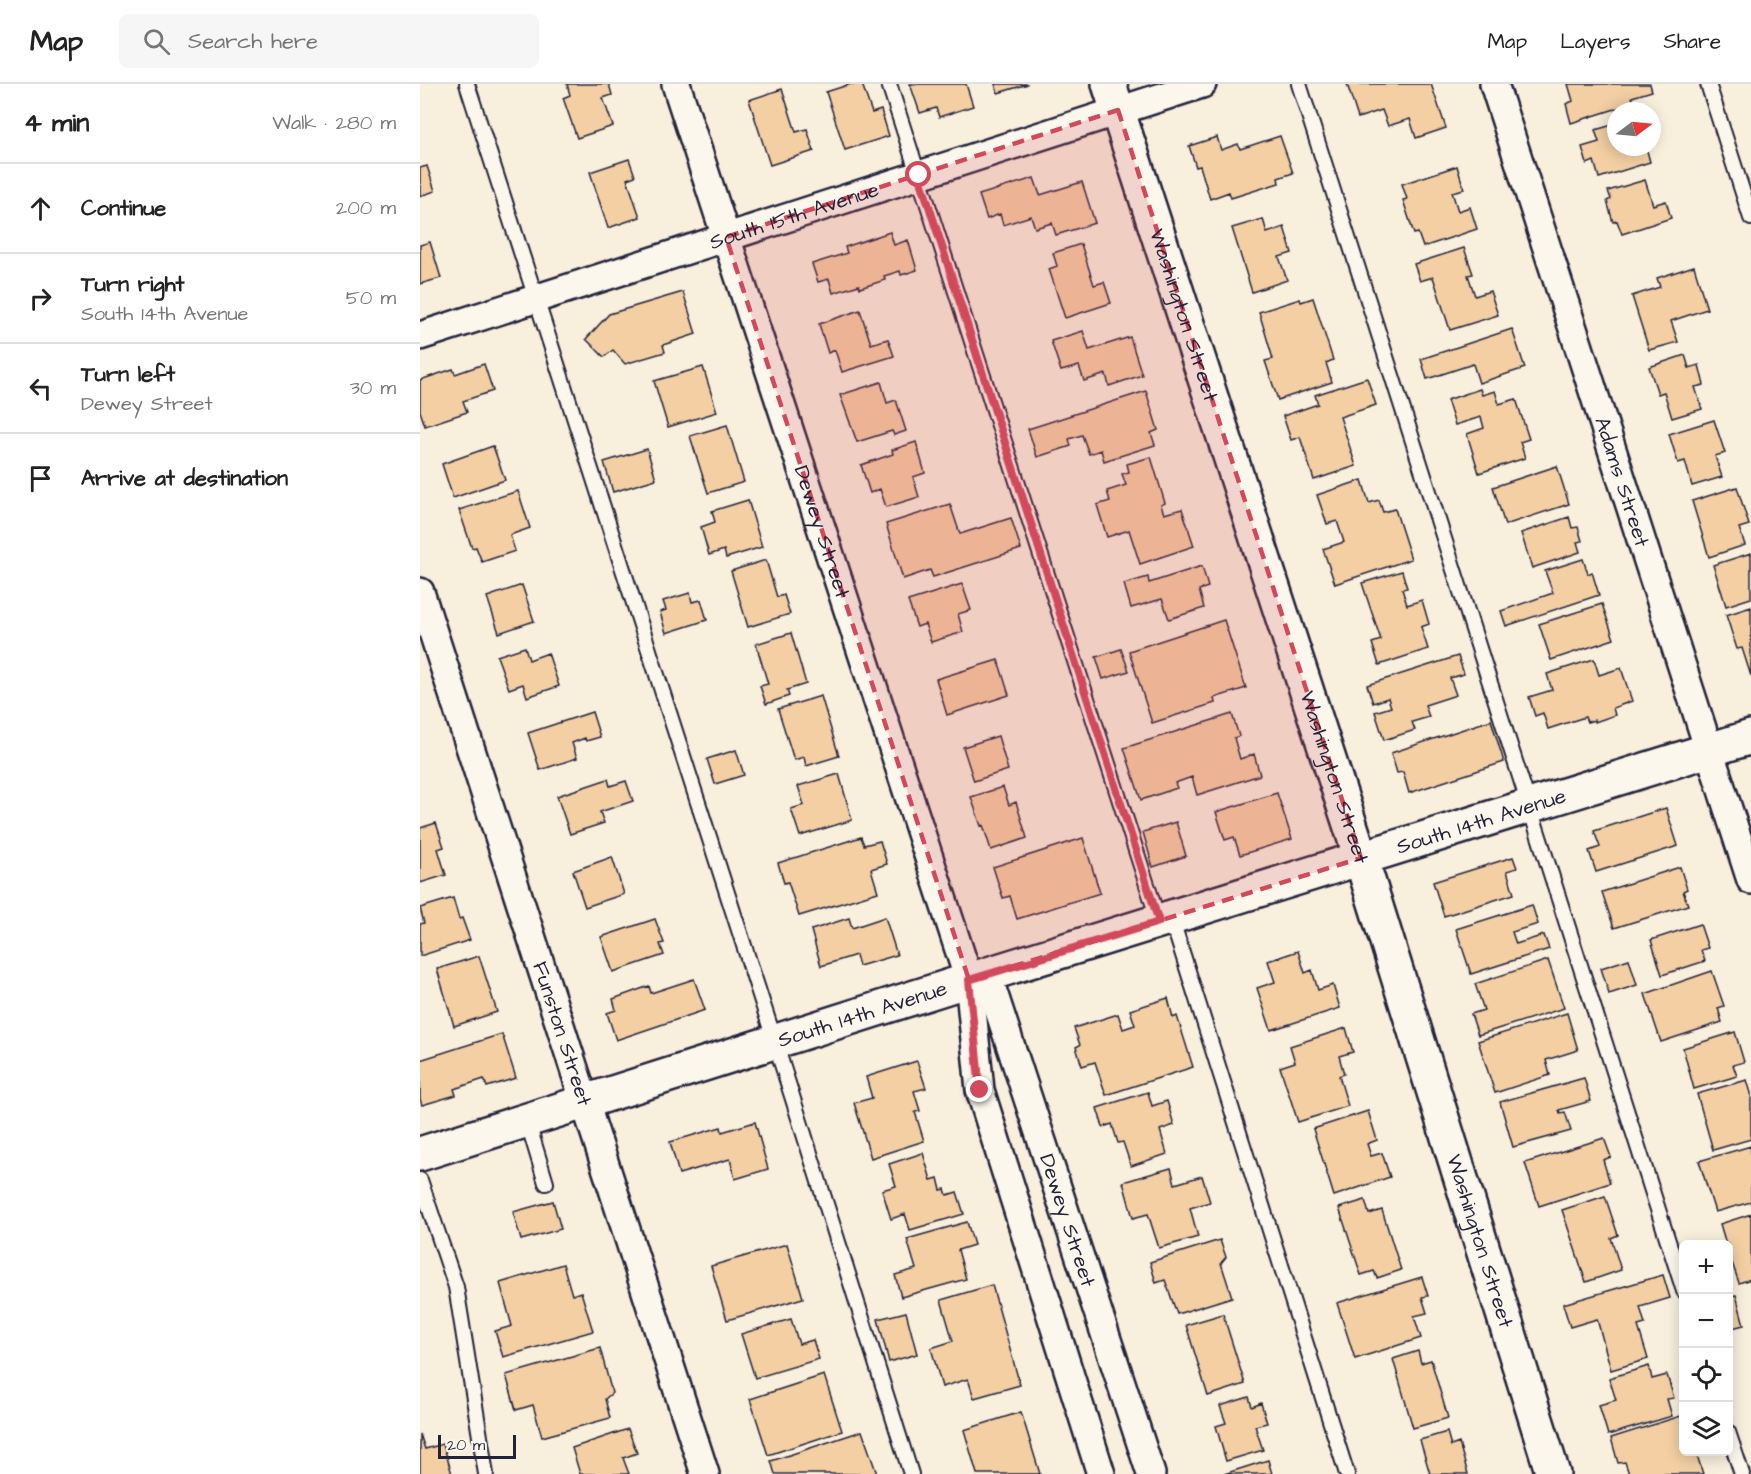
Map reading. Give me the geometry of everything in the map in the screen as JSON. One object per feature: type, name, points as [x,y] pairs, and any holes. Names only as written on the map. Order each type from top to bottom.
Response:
[{"type":"street","name":"Dewey Street","points":[[676,84],[969,980],[980,1090],[1101,1474]]},
{"type":"street","name":"South 15th Avenue","points":[[420,336],[919,175],[1114,97],[1202,84]]},
{"type":"street","name":"Adams Street","points":[[1494,84],[1751,880]]},
{"type":"street","name":"Washington Street","points":[[1114,97],[1361,858],[1553,1474]]},
{"type":"street","name":"Funston Street","points":[[420,592],[705,1474]]},
{"type":"street","name":"South 14th Avenue","points":[[420,1154],[969,980],[1751,737]]},
{"type":"street","name":"Dewey Street","points":[[969,980],[993,992],[1151,1474]]},
{"type":"lane","points":[[467,84],[775,1042],[911,1474]]},
{"type":"lane","points":[[889,84],[1159,922],[1176,933],[1347,1474]]},
{"type":"lane","points":[[1299,84],[1679,1278]]},
{"type":"lane","points":[[1708,84],[1751,218]]},
{"type":"lane","points":[[527,1120],[546,1183]]},
{"type":"lane","points":[[420,1180],[456,1287],[486,1474]]},
{"type":"lane","points":[[1733,1447],[1742,1474]]},
{"type":"highlighted area","points":[[1118,110],[1361,858],[969,980],[726,237]]},
{"type":"building","points":[[567,84],[609,84],[612,95],[603,98],[613,126],[577,138],[563,98],[570,95]]},
{"type":"building","points":[[851,84],[862,84],[872,113],[881,110],[889,136],[845,150],[826,92]]},
{"type":"building","points":[[910,84],[966,84],[973,106],[939,117],[936,108],[920,113]]},
{"type":"building","points":[[995,84],[1028,84],[998,93]]},
{"type":"building","points":[[1347,84],[1431,84],[1446,128],[1416,138],[1410,119],[1388,126],[1382,110],[1358,118]]},
{"type":"building","points":[[1568,84],[1650,84],[1652,91],[1632,97],[1634,102],[1607,102],[1607,112],[1571,123],[1566,104],[1573,101]]},
{"type":"building","points":[[782,89],[796,132],[807,129],[814,151],[770,165],[749,100]]},
{"type":"building","points":[[1607,127],[1607,156],[1648,156],[1650,162],[1599,178],[1594,161],[1587,164],[1582,147],[1599,142],[1595,130]]},
{"type":"building","points":[[1280,136],[1293,173],[1278,178],[1279,183],[1231,198],[1229,192],[1210,199],[1200,166],[1196,167],[1189,146],[1217,137],[1221,150],[1238,144],[1240,149]]},
{"type":"building","points":[[629,159],[635,176],[627,179],[640,217],[608,228],[590,172]]},
{"type":"building","points":[[427,166],[435,191],[420,196],[420,168]]},
{"type":"building","points":[[1457,166],[1464,189],[1452,192],[1458,211],[1470,207],[1477,229],[1423,247],[1418,233],[1414,234],[1403,200],[1407,199],[1402,184]]},
{"type":"building","points":[[1034,178],[1040,195],[1082,182],[1095,223],[1056,235],[1052,223],[1035,228],[1031,216],[1003,225],[1000,214],[987,219],[979,195]]},
{"type":"building","points":[[1645,180],[1653,205],[1666,201],[1671,218],[1622,234],[1617,221],[1613,222],[1607,201],[1611,199],[1608,191]]},
{"type":"building","points":[[1263,219],[1267,233],[1284,227],[1292,253],[1279,257],[1287,280],[1252,292],[1232,228]]},
{"type":"building","points":[[890,232],[894,245],[908,240],[917,270],[901,275],[900,271],[884,276],[885,280],[833,293],[829,279],[818,282],[812,264],[847,253],[845,247]]},
{"type":"building","points":[[430,242],[441,278],[420,284],[420,245]]},
{"type":"building","points":[[1081,244],[1094,285],[1104,282],[1111,303],[1065,318],[1049,269],[1057,266],[1053,253]]},
{"type":"building","points":[[1464,248],[1473,274],[1468,275],[1475,296],[1490,291],[1498,315],[1450,330],[1433,277],[1420,281],[1414,264]]},
{"type":"building","points":[[1694,266],[1707,309],[1671,321],[1678,342],[1649,350],[1632,296],[1660,287],[1657,278]]},
{"type":"building","points":[[683,292],[696,334],[663,345],[665,352],[625,364],[613,350],[604,357],[586,339],[609,314]]},
{"type":"building","points":[[1313,298],[1333,360],[1326,363],[1332,382],[1278,400],[1265,361],[1273,359],[1259,312],[1300,299],[1301,302]]},
{"type":"building","points":[[860,310],[871,344],[888,339],[894,356],[842,372],[835,350],[828,353],[819,324]]},
{"type":"building","points":[[1512,329],[1525,368],[1479,383],[1473,364],[1427,379],[1421,359]]},
{"type":"building","points":[[1083,331],[1089,350],[1130,337],[1142,375],[1109,386],[1106,374],[1084,381],[1079,366],[1061,371],[1051,341]]},
{"type":"building","points":[[1685,355],[1689,368],[1699,365],[1704,385],[1695,387],[1702,409],[1672,418],[1664,392],[1658,394],[1649,367]]},
{"type":"building","points":[[484,364],[493,391],[463,401],[467,412],[425,426],[420,411],[420,380],[453,369],[455,374]]},
{"type":"building","points":[[703,367],[717,412],[668,427],[654,381]]},
{"type":"building","points":[[1367,378],[1376,405],[1340,417],[1356,466],[1314,480],[1300,437],[1291,440],[1283,416],[1318,404],[1315,395]]},
{"type":"building","points":[[881,382],[887,403],[896,400],[906,431],[894,435],[892,431],[857,442],[840,395]]},
{"type":"building","points":[[1480,389],[1482,395],[1495,391],[1499,404],[1516,399],[1529,439],[1520,442],[1525,458],[1479,473],[1467,434],[1484,428],[1481,417],[1455,425],[1447,400]]},
{"type":"building","points":[[1146,391],[1158,430],[1151,433],[1155,445],[1104,461],[1101,450],[1089,454],[1082,435],[1069,439],[1071,446],[1037,457],[1028,429]]},
{"type":"building","points":[[1714,420],[1725,453],[1715,456],[1722,477],[1692,486],[1685,461],[1678,463],[1669,434]]},
{"type":"building","points":[[727,425],[744,482],[708,493],[690,436]]},
{"type":"building","points":[[916,442],[925,473],[913,477],[919,497],[886,507],[880,489],[870,493],[861,465],[893,454],[892,450]]},
{"type":"building","points":[[493,446],[505,480],[453,498],[442,464]]},
{"type":"building","points":[[647,449],[656,479],[613,492],[604,462]]},
{"type":"building","points":[[1151,457],[1165,503],[1161,505],[1164,514],[1182,509],[1194,546],[1140,564],[1129,530],[1107,537],[1097,505],[1110,501],[1107,491],[1126,485],[1122,474],[1129,472],[1127,464]]},
{"type":"building","points":[[1557,466],[1569,504],[1505,525],[1493,487]]},
{"type":"building","points":[[1362,480],[1369,503],[1379,500],[1383,512],[1395,509],[1411,559],[1335,584],[1323,549],[1344,542],[1337,521],[1327,524],[1317,495]]},
{"type":"building","points":[[1737,487],[1749,525],[1739,528],[1745,545],[1709,557],[1692,501]]},
{"type":"building","points":[[518,491],[530,528],[510,535],[515,551],[482,562],[476,547],[472,548],[459,510]]},
{"type":"building","points":[[748,500],[762,547],[726,558],[724,550],[709,555],[701,527],[715,522],[712,511]]},
{"type":"building","points":[[950,504],[960,534],[1011,518],[1021,549],[933,577],[930,570],[903,579],[886,524]]},
{"type":"building","points":[[1569,517],[1572,528],[1578,527],[1582,541],[1577,542],[1580,552],[1532,568],[1521,533]]},
{"type":"building","points":[[1751,553],[1751,598],[1726,606],[1713,565]]},
{"type":"building","points":[[1583,559],[1588,574],[1592,572],[1599,595],[1506,626],[1501,611],[1553,593],[1545,571]]},
{"type":"building","points":[[766,560],[777,597],[784,595],[790,614],[748,627],[731,571]]},
{"type":"building","points":[[1202,566],[1208,587],[1199,590],[1204,608],[1169,619],[1162,599],[1131,608],[1124,584],[1148,577],[1149,583]]},
{"type":"building","points":[[1402,571],[1407,588],[1402,589],[1407,605],[1422,600],[1429,624],[1421,627],[1428,649],[1379,665],[1372,643],[1381,640],[1362,583]]},
{"type":"building","points":[[962,584],[971,610],[958,614],[963,632],[931,642],[925,624],[917,627],[908,601]]},
{"type":"building","points":[[522,585],[534,621],[499,633],[487,597]]},
{"type":"building","points":[[690,593],[692,602],[701,600],[707,620],[666,633],[660,612],[666,610],[663,601]]},
{"type":"building","points":[[1602,604],[1614,639],[1551,660],[1539,624]]},
{"type":"building","points":[[1751,607],[1751,676],[1742,648],[1737,649],[1726,615]]},
{"type":"building","points":[[1224,620],[1246,688],[1214,698],[1215,703],[1152,723],[1129,651]]},
{"type":"building","points":[[791,633],[806,684],[787,690],[789,696],[766,704],[760,686],[768,684],[756,644]]},
{"type":"building","points":[[525,647],[529,660],[548,653],[559,686],[527,697],[523,684],[509,689],[497,656]]},
{"type":"building","points":[[1121,649],[1129,671],[1103,679],[1096,657]]},
{"type":"building","points":[[1458,656],[1464,674],[1450,678],[1456,695],[1425,705],[1429,717],[1412,722],[1415,730],[1384,740],[1375,712],[1391,707],[1388,698],[1373,703],[1367,685]]},
{"type":"building","points":[[1594,659],[1599,675],[1621,668],[1632,701],[1613,708],[1615,715],[1595,722],[1595,720],[1587,722],[1585,717],[1548,729],[1543,713],[1535,716],[1529,697],[1552,690],[1547,674]]},
{"type":"building","points":[[998,660],[1009,695],[947,715],[936,679]]},
{"type":"building","points":[[821,696],[839,756],[806,766],[804,757],[794,760],[778,709]]},
{"type":"building","points":[[592,712],[600,737],[586,741],[585,738],[572,743],[577,758],[540,770],[528,733]]},
{"type":"building","points":[[1232,714],[1239,736],[1234,738],[1240,759],[1254,754],[1260,775],[1197,795],[1192,777],[1175,783],[1177,788],[1141,800],[1124,748]]},
{"type":"building","points":[[1491,720],[1504,762],[1409,793],[1403,772],[1397,773],[1391,753]]},
{"type":"building","points":[[998,736],[1008,770],[974,781],[963,747]]},
{"type":"building","points":[[736,750],[744,775],[715,784],[707,759]]},
{"type":"building","points":[[839,774],[852,820],[800,836],[791,809],[804,805],[798,786]]},
{"type":"building","points":[[608,779],[610,786],[626,781],[633,801],[600,812],[604,823],[570,834],[557,796]]},
{"type":"building","points":[[1003,787],[1009,805],[1016,802],[1027,838],[991,850],[971,797]]},
{"type":"building","points":[[1277,793],[1292,839],[1240,855],[1234,837],[1225,840],[1216,812]]},
{"type":"building","points":[[1666,808],[1678,846],[1596,872],[1589,851],[1600,847],[1594,831]]},
{"type":"building","points":[[1176,822],[1186,856],[1153,867],[1143,832]]},
{"type":"building","points":[[436,823],[444,847],[438,849],[446,875],[420,883],[420,828]]},
{"type":"building","points":[[861,837],[864,845],[880,841],[887,864],[871,869],[878,892],[799,916],[788,882],[784,883],[778,863]]},
{"type":"building","points":[[1083,838],[1100,893],[1017,919],[1010,896],[1003,898],[993,867]]},
{"type":"building","points":[[612,857],[624,894],[585,907],[573,871]]},
{"type":"building","points":[[1513,857],[1517,868],[1507,871],[1514,894],[1444,916],[1433,882]]},
{"type":"building","points":[[1680,867],[1687,889],[1683,891],[1688,905],[1614,928],[1602,892]]},
{"type":"building","points":[[453,898],[459,919],[462,918],[470,940],[420,956],[420,924],[424,923],[420,908]]},
{"type":"building","points":[[1532,905],[1538,924],[1512,932],[1516,944],[1544,935],[1549,949],[1471,974],[1456,929]]},
{"type":"building","points":[[885,917],[897,955],[859,966],[856,955],[821,966],[811,930],[849,918],[852,928]]},
{"type":"building","points":[[655,919],[664,943],[660,944],[664,955],[613,972],[601,937]]},
{"type":"building","points":[[1700,924],[1708,948],[1701,950],[1705,961],[1662,975],[1651,940]]},
{"type":"building","points":[[1298,951],[1305,973],[1312,970],[1318,990],[1333,985],[1340,1008],[1271,1030],[1257,988],[1275,982],[1268,961]]},
{"type":"building","points":[[479,956],[497,1012],[454,1026],[437,969]]},
{"type":"building","points":[[1629,959],[1637,985],[1609,994],[1601,968]]},
{"type":"building","points":[[1548,960],[1564,1008],[1478,1035],[1471,1014],[1484,1010],[1475,984]]},
{"type":"building","points":[[1712,971],[1724,1006],[1718,1008],[1722,1022],[1661,1042],[1645,994]]},
{"type":"building","points":[[694,979],[705,1010],[616,1040],[607,1013],[616,1010],[613,999],[649,986],[651,993]]},
{"type":"building","points":[[1168,998],[1173,1018],[1177,1016],[1193,1067],[1106,1095],[1095,1062],[1082,1066],[1076,1047],[1080,1045],[1074,1028],[1118,1014],[1123,1029],[1135,1025],[1130,1010]]},
{"type":"building","points":[[1567,1013],[1578,1050],[1546,1060],[1550,1075],[1495,1093],[1478,1041]]},
{"type":"building","points":[[1346,1028],[1353,1052],[1339,1056],[1344,1074],[1339,1076],[1348,1106],[1298,1122],[1280,1067],[1295,1062],[1290,1046]]},
{"type":"building","points":[[1735,1032],[1744,1062],[1733,1065],[1737,1076],[1694,1089],[1683,1048]]},
{"type":"building","points":[[502,1034],[516,1078],[487,1087],[484,1079],[454,1089],[456,1095],[422,1105],[420,1060]]},
{"type":"building","points":[[917,1061],[926,1088],[914,1091],[920,1111],[915,1112],[924,1141],[871,1158],[854,1103],[872,1098],[866,1077]]},
{"type":"building","points":[[1584,1078],[1591,1101],[1559,1110],[1560,1113],[1565,1112],[1571,1131],[1513,1147],[1500,1102]]},
{"type":"building","points":[[1747,1080],[1751,1093],[1751,1139],[1713,1150],[1697,1094]]},
{"type":"building","points":[[1148,1092],[1152,1106],[1167,1101],[1174,1125],[1160,1130],[1167,1154],[1131,1166],[1123,1142],[1118,1143],[1112,1124],[1103,1127],[1097,1108]]},
{"type":"building","points":[[1368,1111],[1377,1140],[1367,1144],[1371,1156],[1382,1153],[1390,1177],[1334,1196],[1313,1129]]},
{"type":"building","points":[[755,1122],[768,1169],[735,1179],[730,1159],[679,1174],[670,1142],[721,1127],[722,1132]]},
{"type":"building","points":[[1604,1138],[1611,1157],[1603,1160],[1610,1183],[1539,1206],[1525,1163]]},
{"type":"building","points":[[1751,1146],[1751,1202],[1715,1212],[1699,1161]]},
{"type":"building","points":[[923,1153],[931,1180],[938,1178],[941,1190],[945,1189],[947,1195],[957,1192],[964,1214],[910,1230],[905,1214],[891,1219],[882,1190],[896,1186],[889,1164]]},
{"type":"building","points":[[1171,1168],[1175,1184],[1202,1176],[1210,1202],[1190,1208],[1198,1237],[1159,1248],[1148,1214],[1133,1218],[1123,1182]]},
{"type":"building","points":[[1605,1196],[1618,1235],[1611,1238],[1621,1270],[1586,1282],[1562,1210]]},
{"type":"building","points":[[1365,1200],[1369,1214],[1382,1210],[1401,1270],[1377,1278],[1374,1271],[1361,1275],[1339,1208]]},
{"type":"building","points":[[553,1201],[561,1229],[521,1240],[513,1212]]},
{"type":"building","points":[[1751,1214],[1751,1279],[1739,1283],[1733,1266],[1733,1240],[1725,1240],[1720,1224]]},
{"type":"building","points":[[967,1222],[974,1245],[958,1250],[966,1279],[901,1297],[895,1275],[916,1269],[907,1239]]},
{"type":"building","points":[[1220,1240],[1226,1257],[1221,1263],[1232,1297],[1177,1314],[1165,1280],[1156,1283],[1150,1262]]},
{"type":"building","points":[[787,1244],[803,1298],[727,1320],[711,1266]]},
{"type":"building","points":[[563,1264],[572,1295],[581,1292],[593,1331],[503,1357],[495,1331],[512,1326],[500,1283]]},
{"type":"building","points":[[1663,1275],[1670,1298],[1640,1307],[1645,1324],[1638,1326],[1648,1359],[1611,1370],[1597,1319],[1570,1327],[1563,1304]]},
{"type":"building","points":[[1422,1277],[1428,1296],[1422,1297],[1427,1313],[1414,1316],[1421,1338],[1355,1359],[1337,1303]]},
{"type":"building","points":[[992,1285],[1020,1385],[974,1398],[968,1379],[942,1387],[931,1348],[953,1341],[941,1300]]},
{"type":"building","points":[[1736,1295],[1744,1325],[1733,1328],[1733,1296]]},
{"type":"building","points":[[906,1312],[917,1354],[889,1362],[878,1319]]},
{"type":"building","points":[[1223,1314],[1245,1384],[1208,1396],[1186,1325]]},
{"type":"building","points":[[791,1319],[799,1344],[813,1340],[819,1359],[755,1378],[741,1334]]},
{"type":"building","points":[[600,1348],[612,1393],[605,1399],[610,1418],[542,1437],[533,1405],[516,1410],[506,1375]]},
{"type":"building","points":[[1418,1351],[1421,1363],[1431,1360],[1448,1418],[1413,1428],[1393,1359]]},
{"type":"building","points":[[1649,1366],[1652,1379],[1667,1375],[1674,1398],[1667,1399],[1672,1416],[1608,1435],[1599,1405],[1616,1400],[1609,1378]]},
{"type":"building","points":[[824,1375],[842,1431],[768,1455],[750,1399]]},
{"type":"building","points":[[1249,1397],[1252,1407],[1261,1403],[1267,1423],[1255,1426],[1263,1450],[1226,1461],[1216,1426],[1226,1423],[1220,1406]]},
{"type":"building","points":[[1021,1412],[1040,1474],[977,1474],[964,1430]]},
{"type":"building","points":[[1679,1417],[1679,1456],[1697,1456],[1703,1474],[1629,1474],[1625,1462],[1618,1463],[1611,1438]]},
{"type":"building","points":[[628,1429],[637,1453],[623,1458],[629,1474],[580,1474],[572,1448]]},
{"type":"building","points":[[862,1431],[877,1474],[775,1474],[771,1461]]},
{"type":"building","points":[[1447,1432],[1451,1446],[1459,1443],[1468,1474],[1430,1474],[1420,1440]]},
{"type":"building","points":[[420,1434],[425,1449],[443,1444],[452,1474],[420,1474]]},
{"type":"building","points":[[1268,1460],[1272,1474],[1224,1474]]},
{"type":"route","points":[[919,175],[1159,922],[969,980],[980,1090]]}]
